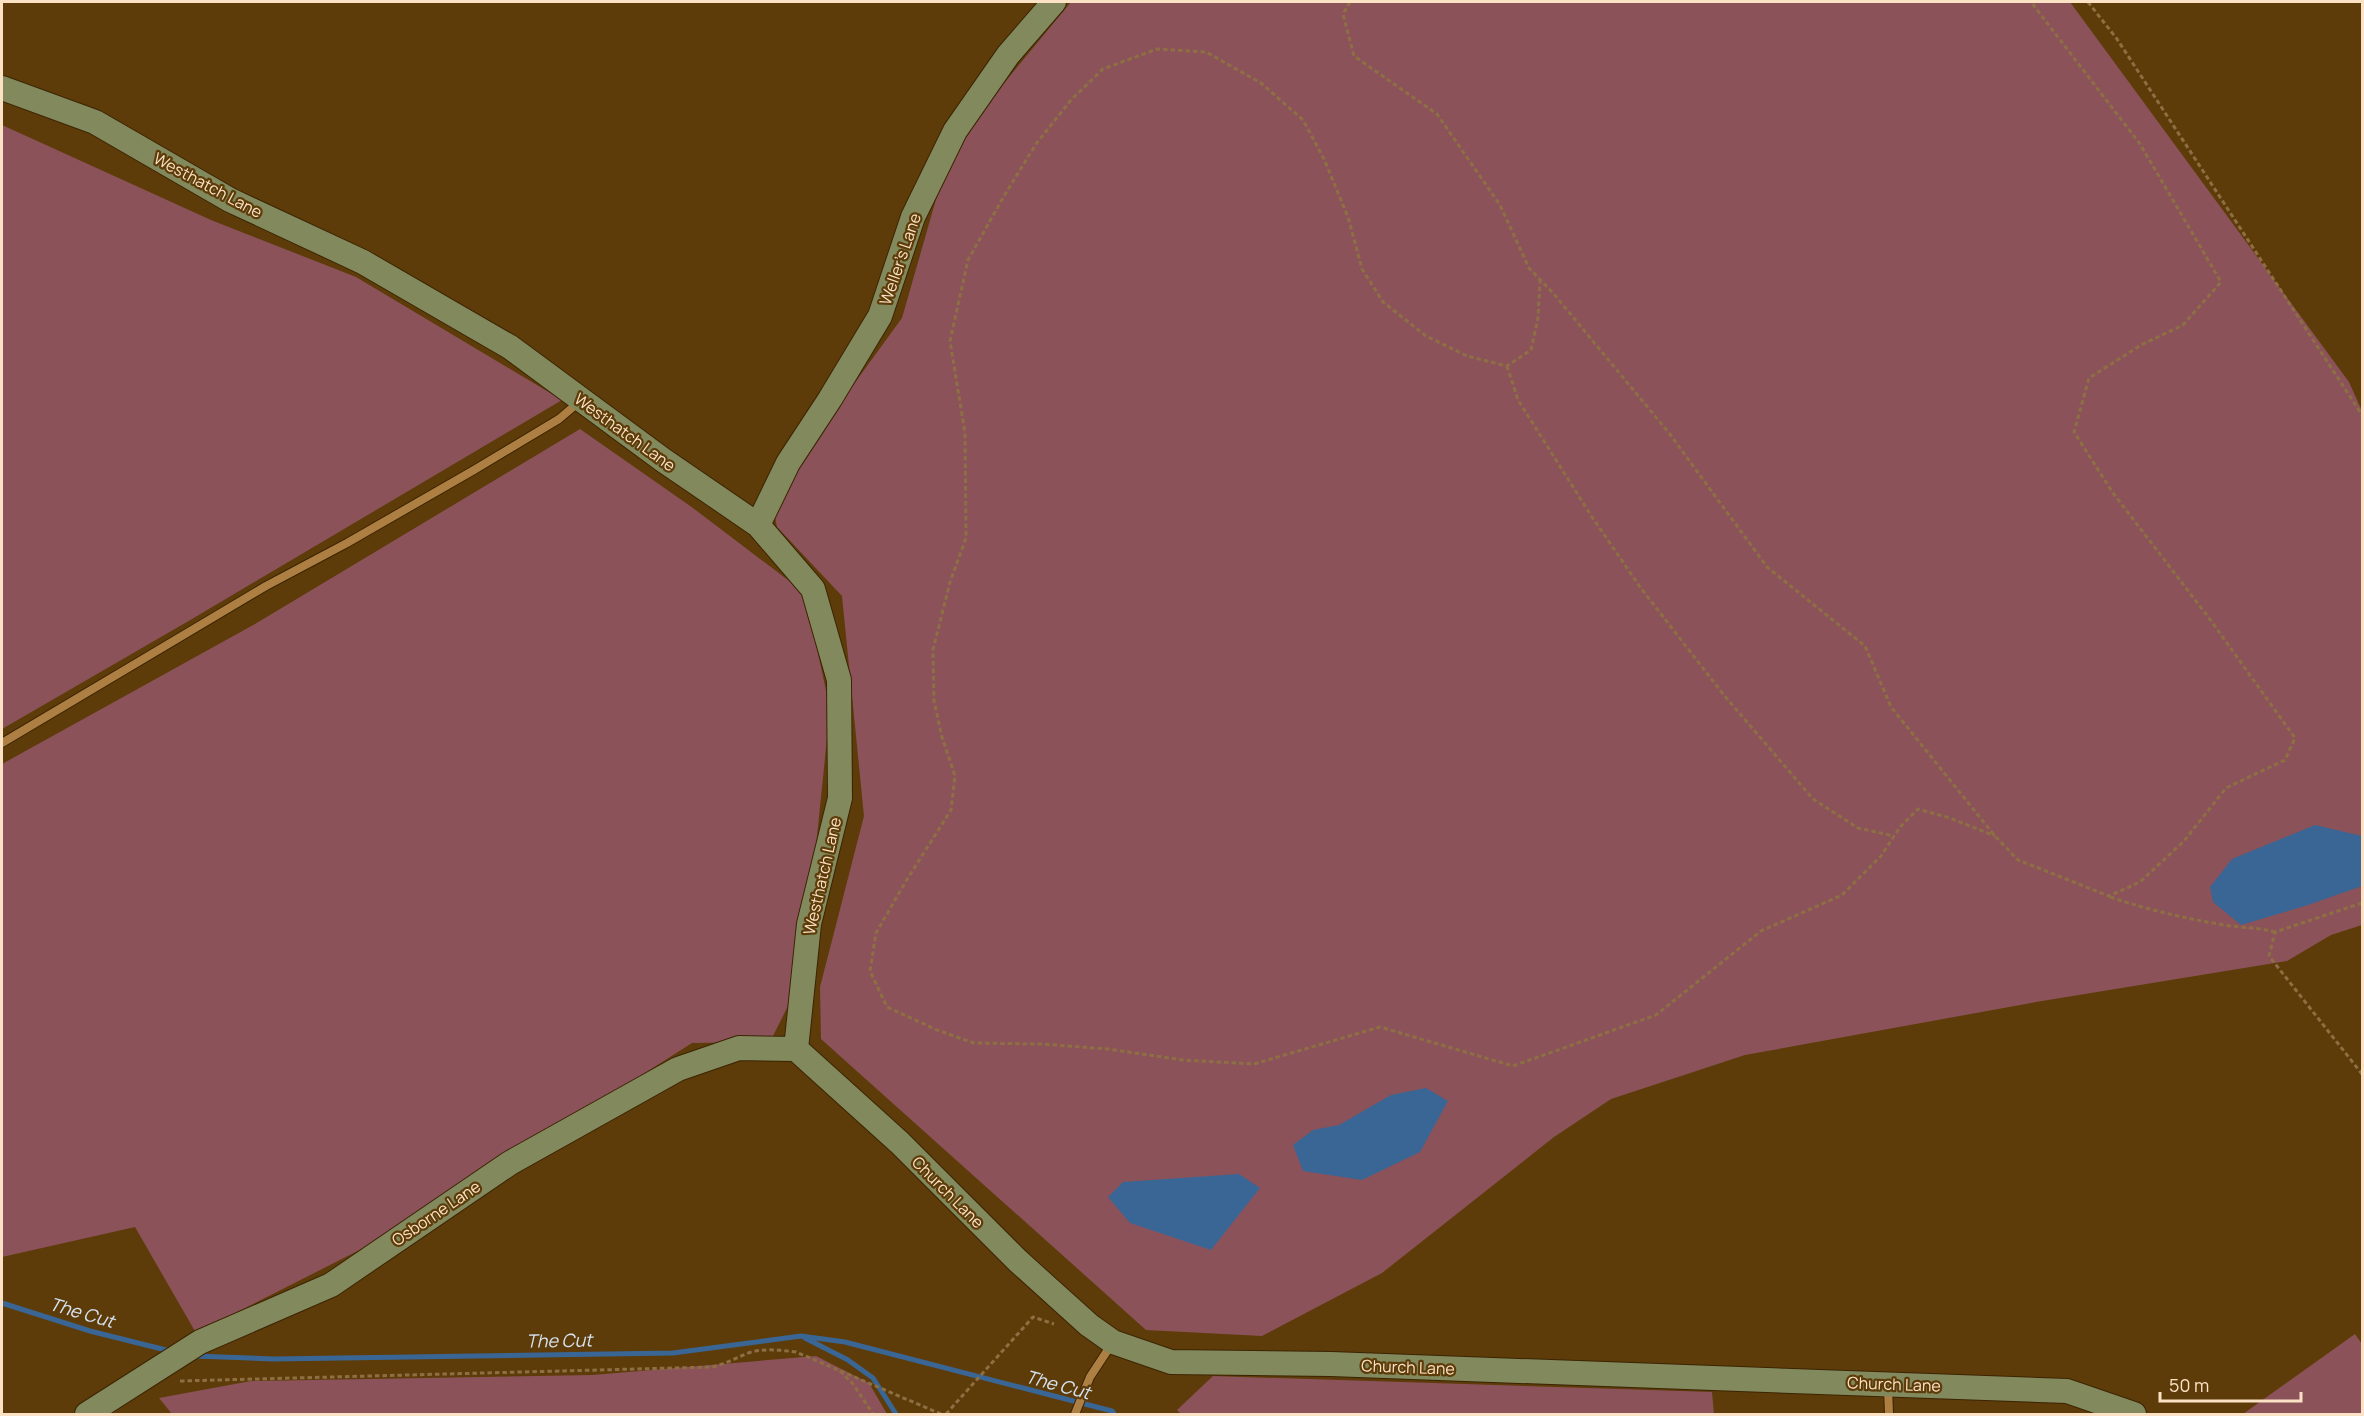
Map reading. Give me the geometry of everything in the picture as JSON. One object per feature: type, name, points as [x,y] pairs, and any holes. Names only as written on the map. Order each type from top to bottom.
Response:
[{"type":"street","name":"Weller's Lane","points":[[758,525],[788,463],[880,316],[913,217],[956,131],[1008,55],[1054,2]]},
{"type":"street","name":"Westhatch Lane","points":[[2,88],[95,122],[230,200],[363,262],[510,347],[663,460],[758,525],[813,589],[839,680],[840,798],[809,924],[796,1049]]},
{"type":"street","name":"Osborne Lane","points":[[87,1414],[168,1374],[200,1342],[331,1285],[510,1163],[678,1070],[739,1048],[796,1049]]},
{"type":"street","name":"Church Lane","points":[[796,1049],[900,1143],[1033,1275],[1089,1325],[1113,1342],[1171,1362],[1331,1364],[2067,1391],[2134,1414]]},
{"type":"lane","points":[[2,744],[266,586],[347,543],[560,419],[581,399]]},
{"type":"lane","points":[[1075,1414],[1090,1377],[1113,1342]]},
{"type":"lane","points":[[1888,1384],[1888,1414]]},
{"type":"path","points":[[1350,2],[1343,14],[1354,56],[1437,114],[1500,205],[1529,268],[1669,433],[1767,567],[1865,646],[1891,707],[1995,836],[2018,860],[2109,896],[2174,917],[2275,932],[2362,903]]},
{"type":"path","points":[[2031,2],[2140,144],[2221,282],[2183,325],[2141,345],[2089,378],[2074,432],[2112,493],[2209,618],[2295,738],[2285,760],[2226,788],[2184,841],[2140,882],[2109,896]]},
{"type":"path","points":[[2088,2],[2117,39],[2362,415]]},
{"type":"path","points":[[1540,279],[1538,318],[1531,350],[1507,366],[1467,356],[1426,336],[1383,302],[1362,269],[1348,217],[1324,159],[1303,120],[1261,83],[1206,52],[1157,49],[1103,69],[1071,100],[1036,144],[968,260],[950,341],[964,433],[966,538],[950,582],[933,650],[934,701],[942,737],[955,776],[951,810],[876,933],[870,971],[887,1007],[937,1030],[974,1043],[1097,1048],[1183,1060],[1254,1064],[1380,1027],[1513,1066],[1656,1015],[1761,931],[1842,895],[1881,856],[1894,836],[1918,809],[1950,818],[1995,836]]},
{"type":"path","points":[[1507,366],[1518,400],[1592,518],[1640,587],[1723,694],[1813,799],[1858,828],[1894,836]]},
{"type":"path","points":[[2275,932],[2269,956],[2362,1074]]},
{"type":"path","points":[[946,1414],[1033,1317],[1083,1333],[1089,1325]]},
{"type":"path","points":[[168,1374],[712,1367],[750,1353],[771,1349],[796,1352],[941,1414]]},
{"type":"path","points":[[839,1370],[853,1384],[873,1414]]},
{"type":"shaded area","points":[[1071,2],[2070,2],[2349,382],[2362,411],[2362,925],[2331,935],[2287,961],[2042,1001],[1745,1055],[1611,1099],[1554,1137],[1382,1273],[1262,1336],[1146,1330],[821,1039],[820,987],[864,816],[842,596],[777,527],[772,502],[902,318],[943,175],[958,149],[995,94]]},
{"type":"shaded area","points":[[2,125],[211,220],[356,277],[562,400],[2,729]]},
{"type":"shaded area","points":[[580,429],[693,508],[805,593],[830,709],[816,846],[791,1000],[770,1042],[692,1043],[395,1232],[196,1333],[135,1227],[2,1257],[2,764],[255,624]]},
{"type":"shaded area","points":[[2355,1334],[2362,1344],[2362,1414],[2243,1414]]},
{"type":"shaded area","points":[[816,1356],[869,1383],[887,1414],[172,1414],[159,1398],[251,1381],[593,1375]]},
{"type":"shaded area","points":[[1213,1376],[1712,1392],[1714,1414],[1181,1414],[1177,1410]]},
{"type":"water","points":[[2315,825],[2362,836],[2362,886],[2241,925],[2213,902],[2210,887],[2232,859]]},
{"type":"water","points":[[1426,1088],[1448,1101],[1420,1152],[1362,1180],[1303,1171],[1293,1145],[1313,1130],[1339,1125],[1391,1095]]},
{"type":"water","points":[[1239,1174],[1260,1188],[1211,1250],[1130,1223],[1108,1197],[1123,1182]]},
{"type":"waterway","name":"The Cut","points":[[2,1303],[90,1331],[170,1351]]},
{"type":"waterway","name":"The Cut","points":[[194,1356],[273,1359],[673,1353],[801,1336],[845,1342],[1112,1411],[1114,1414]]},
{"type":"waterway","points":[[805,1338],[848,1360],[873,1378],[896,1414]]}]
